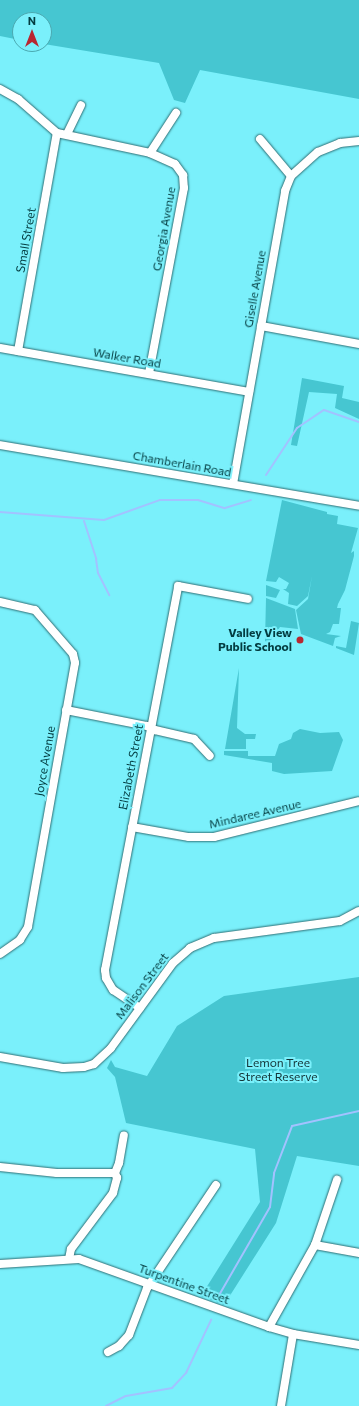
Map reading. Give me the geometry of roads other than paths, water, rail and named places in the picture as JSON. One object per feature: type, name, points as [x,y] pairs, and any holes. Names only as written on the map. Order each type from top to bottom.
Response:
[{"type":"street","points":[[0,89],[18,99],[57,133]]},
{"type":"street","points":[[67,134],[81,105]]},
{"type":"street","points":[[150,153],[176,113]]},
{"type":"street","name":"Georgia Avenue","points":[[57,133],[150,153],[175,164],[184,180],[149,374]]},
{"type":"street","name":"Small Street","points":[[18,351],[57,133]]},
{"type":"street","points":[[260,139],[291,176]]},
{"type":"street","name":"Giselle Avenue","points":[[233,484],[285,191],[291,176],[318,152],[340,143],[359,141]]},
{"type":"street","points":[[261,326],[359,344]]},
{"type":"street","name":"Walker Road","points":[[0,348],[249,392]]},
{"type":"street","name":"Chamberlain Road","points":[[0,445],[359,506]]},
{"type":"street","name":"Elizabeth Street","points":[[140,1008],[113,990],[106,978],[105,970],[178,586],[248,599]]},
{"type":"street","name":"Joyce Avenue","points":[[0,602],[35,610],[73,654],[75,663],[44,846],[28,927],[20,940],[0,954]]},
{"type":"street","points":[[66,710],[194,739],[210,756]]},
{"type":"street","name":"Mindaree Avenue","points":[[132,827],[189,837],[214,837],[359,801]]},
{"type":"street","name":"Malison Street","points":[[0,1057],[63,1068],[84,1067],[104,1057],[173,963],[190,948],[202,942],[340,921],[358,914]]},
{"type":"street","points":[[69,1259],[71,1249],[112,1196],[117,1178],[115,1173],[119,1163],[124,1135]]},
{"type":"street","points":[[0,1167],[57,1173],[115,1173]]},
{"type":"street","points":[[269,1327],[315,1245],[337,1180]]},
{"type":"street","points":[[108,1352],[119,1346],[129,1335],[150,1284],[216,1185]]},
{"type":"street","points":[[315,1245],[359,1253]]},
{"type":"street","name":"Turpentine Street","points":[[0,1264],[69,1259],[82,1260],[269,1327],[293,1334],[359,1345]]},
{"type":"street","points":[[281,1406],[293,1334]]},
{"type":"waterway","points":[[266,475],[297,428],[324,410],[359,422]]},
{"type":"waterway","points":[[0,512],[104,520],[160,500],[198,500],[225,508],[251,500]]},
{"type":"waterway","points":[[84,521],[96,559],[98,573],[109,595]]},
{"type":"waterway","points":[[218,1297],[270,1207],[274,1173],[292,1126],[359,1111]]},
{"type":"waterway","points":[[106,1406],[126,1396],[172,1388],[186,1373],[211,1320]]},
{"type":"place","name":"Valley View Public School","points":[[300,640]]},
{"type":"park label","name":"Lemon Tree Street Reserve","points":[[278,1070]]}]
